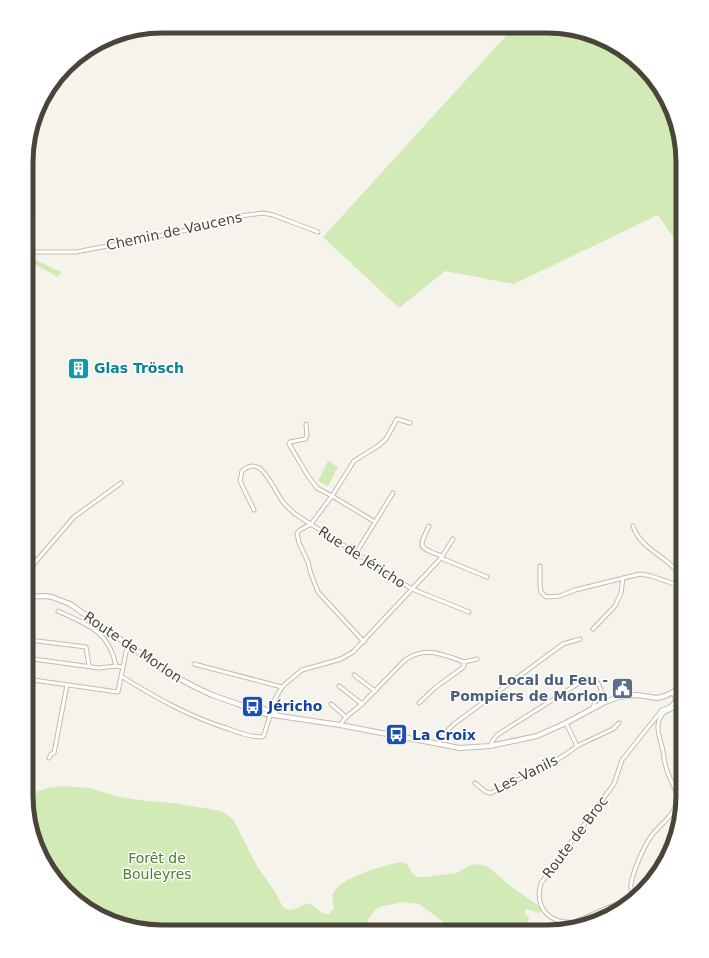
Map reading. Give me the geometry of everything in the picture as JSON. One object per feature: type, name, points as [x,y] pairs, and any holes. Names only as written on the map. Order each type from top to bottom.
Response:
[{"type":"street","name":"Chemin de Vaucens","points":[[33,252],[84,251],[207,226],[240,216],[263,214],[273,215],[318,232]]},
{"type":"street","name":"Rue de Jéricho","points":[[311,524],[332,496],[354,461],[378,446],[386,439],[397,419],[410,424]]},
{"type":"street","points":[[306,424],[307,436],[290,442],[289,444],[308,476],[317,488],[375,522]]},
{"type":"street","name":"Rue de Jéricho","points":[[254,510],[240,481],[242,471],[252,466],[259,468],[264,472],[283,502],[295,514],[412,589],[469,612]]},
{"type":"street","points":[[33,565],[74,516],[121,483]]},
{"type":"street","points":[[356,553],[393,493]]},
{"type":"street","points":[[311,524],[297,533],[318,592],[364,642]]},
{"type":"street","points":[[429,526],[421,542],[423,549],[487,577]]},
{"type":"street","points":[[633,526],[640,540],[676,571]]},
{"type":"street","name":"Rue de Jéricho","points":[[412,589],[442,557],[453,539]]},
{"type":"street","points":[[540,566],[541,592],[546,597],[560,596],[575,590],[640,574],[651,576],[676,585]]},
{"type":"street","points":[[592,629],[615,606],[621,592],[623,578]]},
{"type":"street","points":[[121,676],[176,708],[194,716],[238,732],[262,737],[264,735],[275,699],[282,687],[302,670],[341,659],[354,652],[412,589]]},
{"type":"street","name":"Route de Morlon","points":[[33,597],[52,597],[70,604],[129,647],[164,670],[193,686],[251,710],[314,720],[460,748],[490,746],[537,736],[566,723],[605,702],[619,697],[637,695],[657,698],[673,692]]},
{"type":"street","points":[[58,611],[93,628],[101,635],[109,645],[114,656],[116,666]]},
{"type":"street","points":[[438,744],[443,735],[460,720],[563,644],[580,638]]},
{"type":"street","points":[[33,640],[86,647],[89,666]]},
{"type":"street","points":[[33,680],[118,692],[122,667],[129,647]]},
{"type":"street","points":[[340,725],[346,717],[362,704],[405,660],[412,655],[426,652],[445,655],[464,662],[477,659]]},
{"type":"street","points":[[33,658],[99,668],[116,666],[122,667]]},
{"type":"street","points":[[419,703],[436,687],[464,666],[464,662]]},
{"type":"street","points":[[194,664],[282,687]]},
{"type":"street","points":[[354,675],[375,691]]},
{"type":"street","points":[[490,746],[497,735],[587,678],[591,678],[597,682],[602,689],[602,696],[595,702],[593,708]]},
{"type":"street","points":[[49,758],[51,754],[54,753],[67,685]]},
{"type":"street","points":[[339,686],[362,704]]},
{"type":"street","points":[[676,689],[673,692],[676,706],[660,716],[658,726],[658,734],[666,767],[676,792]]},
{"type":"street","name":"Route de Broc","points":[[620,903],[575,922],[567,922],[555,920],[547,914],[539,900],[539,891],[541,882],[614,784],[622,760],[662,710],[670,707],[676,701]]},
{"type":"street","points":[[330,704],[346,717]]},
{"type":"street","points":[[566,723],[578,746]]},
{"type":"street","name":"Les Vanils","points":[[475,783],[486,792],[491,793],[538,770],[567,754],[578,746],[613,729],[619,723]]},
{"type":"street","points":[[632,893],[630,885],[636,866],[650,838],[670,816],[676,804]]},
{"type":"green space","points":[[509,33],[564,34],[581,37],[612,50],[626,60],[649,83],[663,105],[672,128],[676,162],[676,242],[658,215],[514,284],[445,271],[399,308],[323,237]]},
{"type":"green space","points":[[34,259],[61,272],[58,277],[33,264]]},
{"type":"green space","points":[[328,461],[338,467],[328,486],[318,481]]},
{"type":"green space","points":[[33,491],[34,496],[33,510]]},
{"type":"green space","points":[[33,554],[35,554],[37,558],[33,565]]},
{"type":"green space","name":"Forêt de Bouleyres","points":[[63,786],[89,788],[120,797],[173,803],[221,811],[233,819],[257,866],[275,892],[283,907],[291,910],[310,903],[322,913],[329,914],[334,909],[332,898],[333,894],[343,883],[363,873],[401,862],[407,864],[413,874],[417,877],[456,873],[473,864],[487,866],[513,888],[539,906],[542,911],[539,913],[527,909],[525,910],[525,914],[529,917],[528,922],[525,925],[448,925],[419,904],[404,902],[379,907],[367,921],[370,925],[162,925],[128,921],[105,912],[90,903],[65,881],[55,868],[46,853],[40,838],[34,813],[33,801],[36,792],[48,788]]},
{"type":"place","name":"Glas Trösch","points":[[78,368]]},
{"type":"place","name":"Local du Feu - Pompiers de Morlon","points":[[623,688]]},
{"type":"place","name":"Jéricho","points":[[253,706]]},
{"type":"place","name":"La Croix","points":[[397,735]]}]
